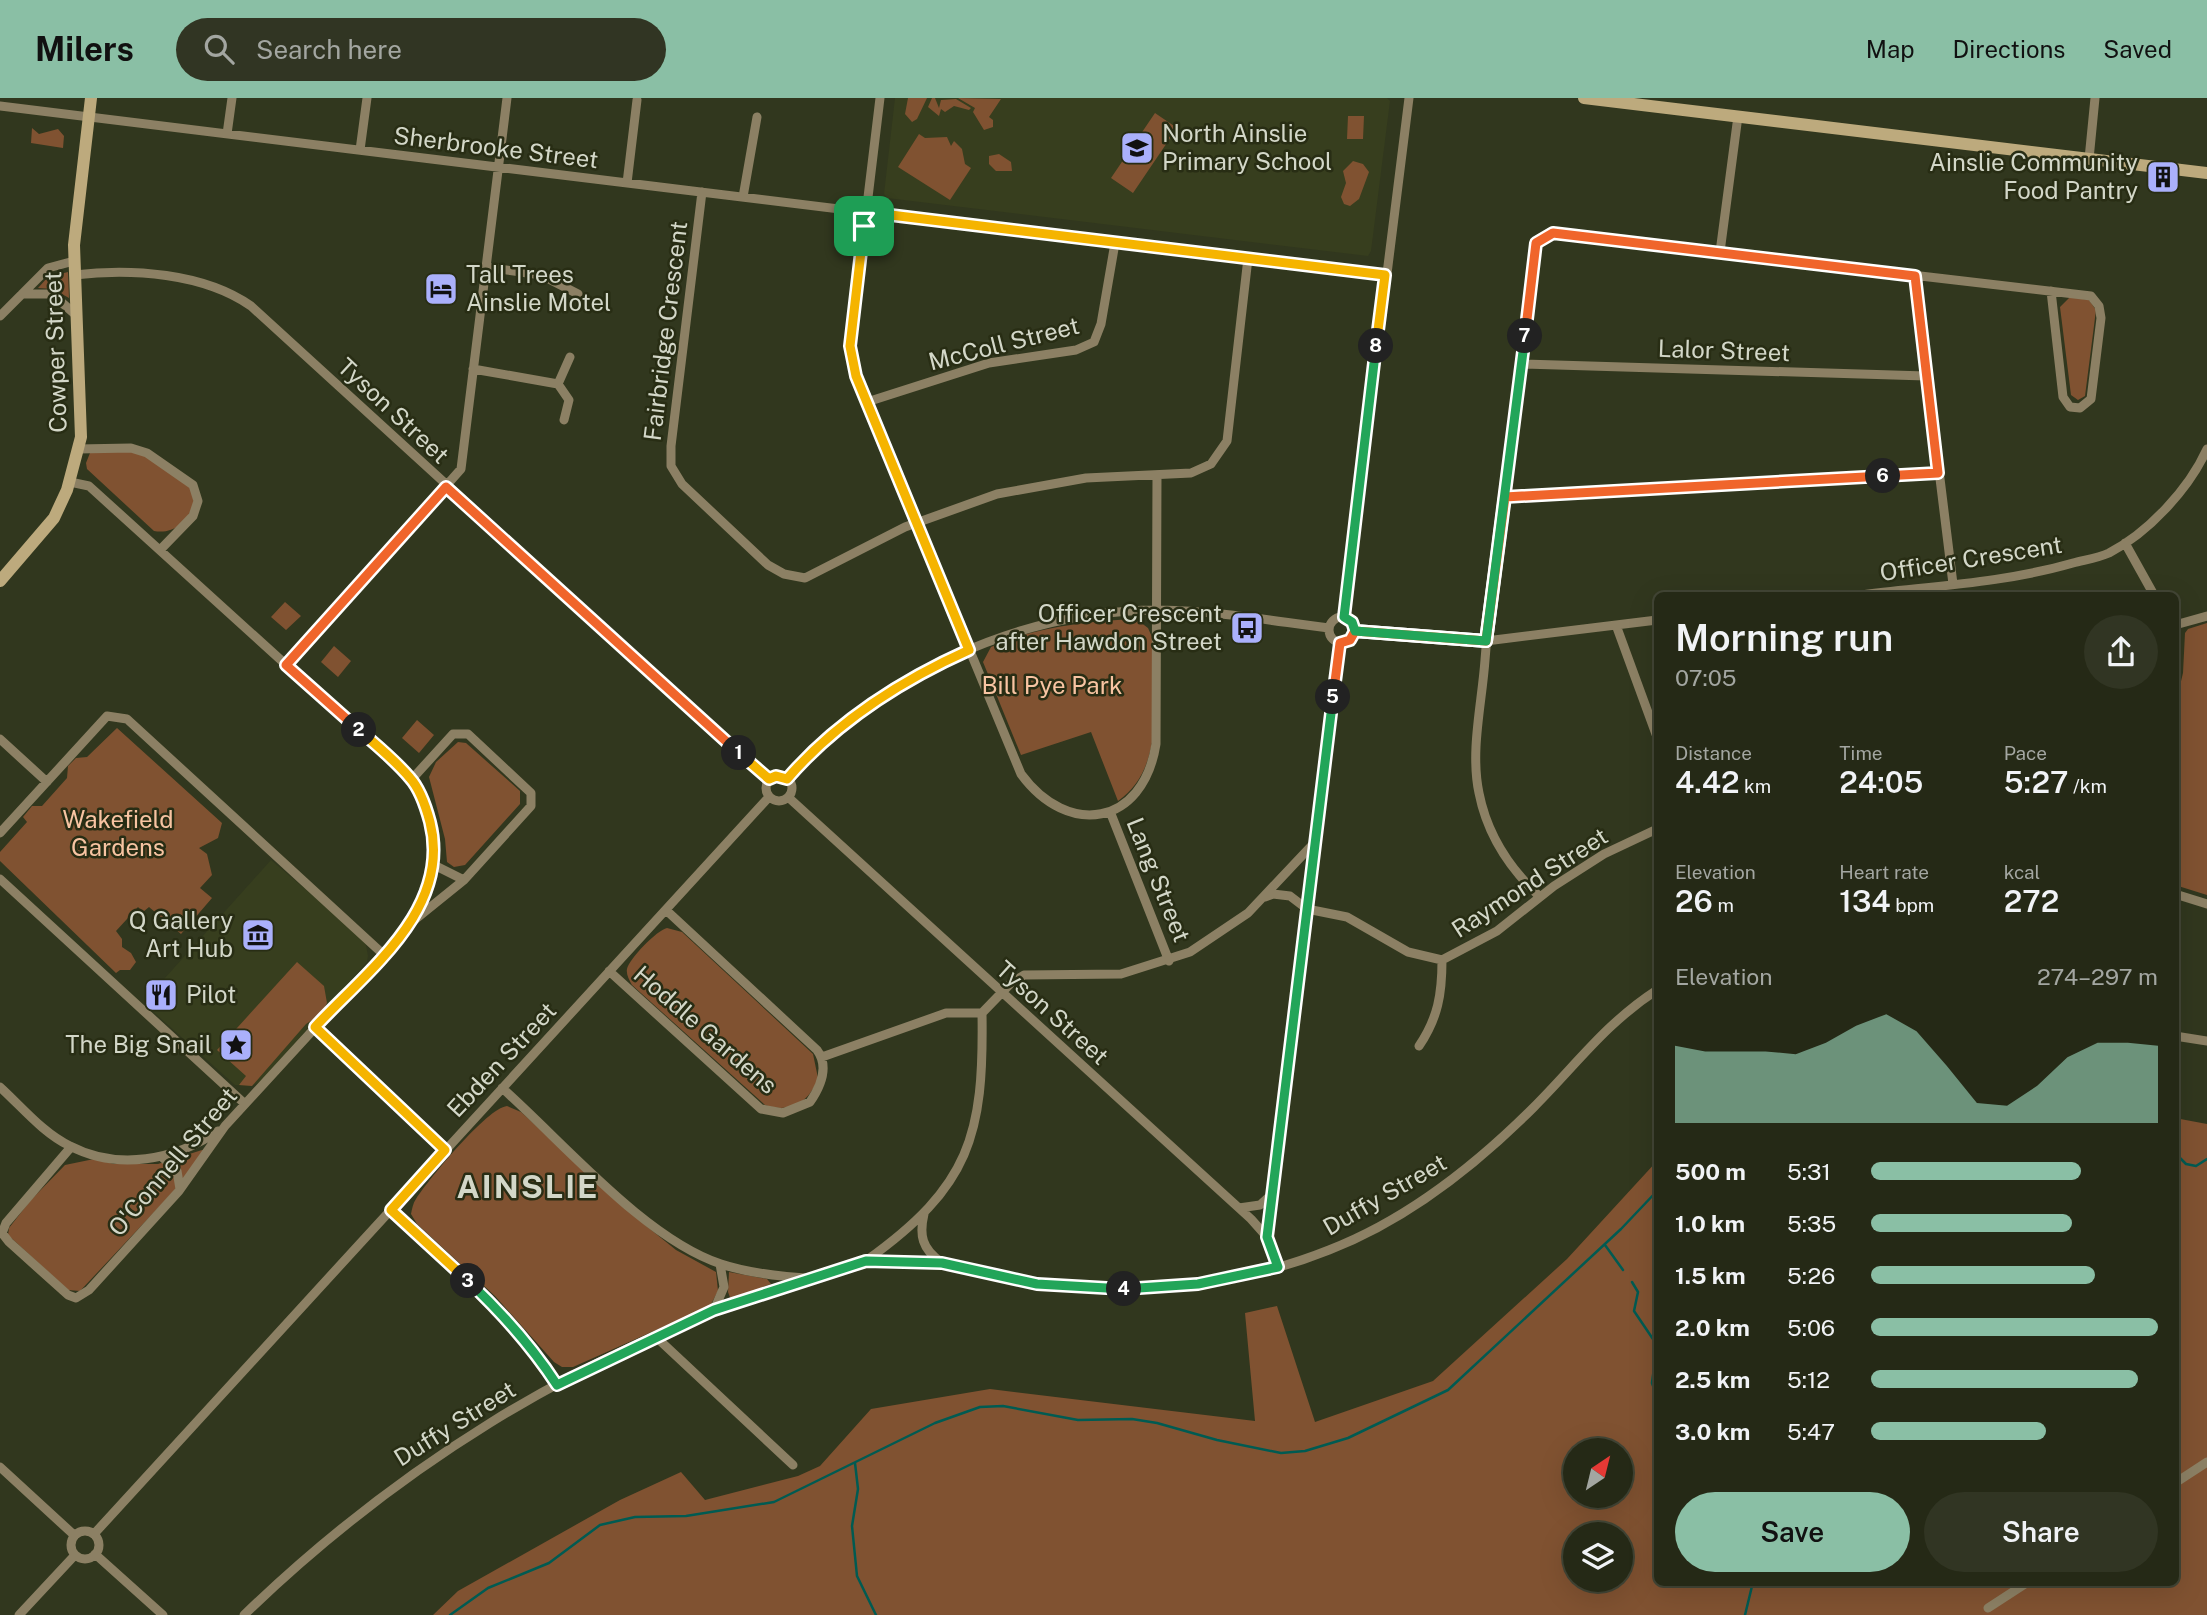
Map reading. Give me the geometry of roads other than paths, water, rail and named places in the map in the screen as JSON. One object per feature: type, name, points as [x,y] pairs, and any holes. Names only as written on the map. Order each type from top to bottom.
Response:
[{"type":"main road","name":"Cowper Street","points":[[0,581],[54,518],[70,482],[78,449],[82,408],[74,261],[91,98]]},
{"type":"main road","points":[[1584,98],[2207,173]]},
{"type":"street","points":[[227,134],[232,98]]},
{"type":"street","name":"Sherbrooke Street","points":[[360,150],[367,98]]},
{"type":"street","points":[[286,665],[461,469],[507,98]]},
{"type":"street","points":[[880,98],[850,346],[867,402],[1021,774],[1033,791],[1056,807],[1083,814],[1111,814],[1142,788],[1153,767],[1156,744],[1157,475]]},
{"type":"street","points":[[1403,98],[1405,110]]},
{"type":"street","points":[[1344,617],[1405,110],[1409,98]]},
{"type":"street","points":[[2089,159],[2095,98]]},
{"type":"street","name":"Sherbrooke Street","points":[[627,183],[637,100]]},
{"type":"street","name":"Sherbrooke Street","points":[[0,106],[1385,275]]},
{"type":"street","points":[[1720,252],[1738,116]]},
{"type":"street","points":[[743,197],[757,117]]},
{"type":"street","name":"Fairbridge Crescent","points":[[702,192],[671,446],[671,466],[682,484],[768,565],[784,574],[805,578],[917,522],[997,494],[1086,478],[1202,470],[1217,458],[1227,441],[1248,258]]},
{"type":"street","points":[[1540,897],[1517,873],[1498,846],[1486,821],[1478,789],[1478,740],[1486,641],[1536,243],[1553,233],[2091,296],[2099,306],[2101,318],[2092,395],[2089,403],[2080,408],[2070,407],[2063,397],[2051,292]]},
{"type":"street","name":"McColl Street","points":[[867,402],[989,363],[1076,350],[1094,342],[1101,324],[1115,243]]},
{"type":"street","points":[[0,316],[48,268],[74,261]]},
{"type":"street","points":[[486,267],[541,275],[578,294]]},
{"type":"street","name":"Tyson Street","points":[[74,275],[94,272],[168,277],[232,292],[251,306],[446,487],[769,779]]},
{"type":"street","points":[[1915,276],[1952,584]]},
{"type":"street","points":[[20,295],[39,292],[52,294],[76,314]]},
{"type":"street","points":[[558,384],[569,357]]},
{"type":"street","name":"Lalor Street","points":[[1521,364],[1926,376]]},
{"type":"street","points":[[473,369],[558,384],[569,400],[564,420]]},
{"type":"street","points":[[78,449],[131,448],[147,453],[193,485],[198,501],[193,516],[160,550]]},
{"type":"street","name":"Officer Crescent","points":[[1885,592],[2061,567],[2106,554],[2125,543],[2160,513],[2180,490],[2207,449]]},
{"type":"street","points":[[1505,497],[1938,473]]},
{"type":"street","points":[[70,482],[89,486],[412,779],[429,819],[434,839],[434,864],[427,894],[412,922]]},
{"type":"street","points":[[2125,543],[2152,592]]},
{"type":"street","points":[[787,779],[837,729],[893,688],[968,646],[1090,616],[1157,610],[1221,614],[1329,628]]},
{"type":"street","points":[[2179,624],[2207,616]]},
{"type":"street","points":[[1344,617],[1352,622],[1355,631],[1350,640],[1340,643],[1332,638],[1329,628],[1335,619],[1344,617]]},
{"type":"street","points":[[1355,631],[1486,641],[1654,620]]},
{"type":"street","points":[[1616,625],[1654,729]]},
{"type":"street","points":[[1267,1237],[1340,643]]},
{"type":"street","points":[[0,833],[107,716],[127,719],[383,954]]},
{"type":"street","name":"O'Connell Street","points":[[71,1147],[6,1223],[2,1233],[68,1295],[76,1297],[89,1290],[180,1191],[225,1126],[412,922],[464,880],[531,806],[531,793],[468,734],[453,734],[412,779]]},
{"type":"street","points":[[0,739],[47,782]]},
{"type":"street","points":[[776,776],[787,779],[791,786],[788,797],[779,801],[769,797],[766,789],[769,779],[776,776]]},
{"type":"street","name":"Ebden Street","points":[[94,1534],[769,797]]},
{"type":"street","name":"Tyson Street","points":[[788,797],[1239,1208],[1267,1237],[1278,1267]]},
{"type":"street","name":"Lang Street","points":[[1111,814],[1170,961]]},
{"type":"street","name":"Raymond Street","points":[[1263,898],[1273,894],[1287,895],[1307,909],[1347,917],[1408,952],[1442,961],[1497,931],[1540,897],[1604,854],[1654,830]]},
{"type":"street","points":[[866,1261],[925,1213],[958,1169],[978,1117],[982,1085],[982,1013],[1001,993],[1024,975],[1121,974],[1170,961],[1218,936],[1263,898],[1315,842]]},
{"type":"street","points":[[434,864],[464,880]]},
{"type":"street","points":[[0,879],[245,1104]]},
{"type":"street","points":[[2179,895],[2207,904]]},
{"type":"street","points":[[666,910],[822,1057],[946,1013],[982,1013]]},
{"type":"street","points":[[1419,1046],[1434,1020],[1441,998],[1442,961]]},
{"type":"street","name":"Hoddle Gardens","points":[[610,971],[752,1102],[769,1112],[792,1112],[810,1102],[821,1084],[822,1057]]},
{"type":"street","name":"Duffy Street","points":[[244,1615],[337,1530],[388,1489],[484,1427],[557,1385],[714,1310],[866,1261],[942,1263],[1037,1284],[1110,1289],[1198,1284],[1278,1267],[1350,1241],[1414,1206],[1479,1160],[1537,1104],[1584,1050],[1615,1021],[1654,992]]},
{"type":"street","points":[[315,1027],[445,1150]]},
{"type":"street","points":[[2179,1037],[2207,1041]]},
{"type":"street","points":[[0,1087],[71,1147],[106,1158],[162,1157],[201,1143],[225,1126]]},
{"type":"street","points":[[502,1088],[662,1234],[720,1264],[759,1274],[810,1279]]},
{"type":"street","points":[[162,1157],[177,1171],[181,1183],[180,1191]]},
{"type":"street","points":[[1239,1208],[1260,1205],[1272,1194]]},
{"type":"street","points":[[391,1210],[503,1314],[534,1350],[557,1385]]},
{"type":"street","points":[[925,1213],[922,1240],[927,1250],[942,1263]]},
{"type":"street","points":[[714,1310],[724,1287],[720,1264]]},
{"type":"street","points":[[656,1337],[793,1465]]},
{"type":"street","points":[[2179,1480],[2207,1462]]},
{"type":"street","points":[[0,1467],[74,1535]]},
{"type":"street","points":[[84,1531],[94,1534],[99,1546],[95,1554],[83,1559],[75,1555],[71,1547],[74,1535],[84,1531]]},
{"type":"street","points":[[95,1554],[163,1615]]},
{"type":"street","points":[[19,1615],[75,1555]]},
{"type":"street","points":[[1988,1608],[2022,1586]]},
{"type":"waterway","points":[[2179,1157],[2186,1164],[2196,1166],[2207,1159]]},
{"type":"waterway","points":[[450,1615],[488,1588],[549,1563],[600,1525],[635,1517],[686,1516],[774,1502],[935,1423],[980,1407],[1003,1406],[1078,1420],[1132,1419],[1281,1453],[1305,1451],[1348,1438],[1448,1390],[1621,1229],[1654,1194]]},
{"type":"waterway","points":[[1605,1245],[1623,1270]]},
{"type":"waterway","points":[[1632,1282],[1638,1292],[1634,1311],[1654,1341]]},
{"type":"waterway","points":[[1654,1368],[1654,1389]]},
{"type":"waterway","points":[[855,1463],[858,1489],[852,1526],[857,1576],[876,1615]]},
{"type":"waterway","points":[[1745,1615],[1752,1586]]},
{"type":"place","name":"North Ainslie Primary School","points":[[1137,148]]},
{"type":"place","name":"Ainslie Community Food Pantry","points":[[2163,177]]},
{"type":"place","name":"Tall Trees Ainslie Motel","points":[[441,289]]},
{"type":"place","name":"Officer Crescent after Hawdon Street","points":[[1247,628]]},
{"type":"place","name":"Q Gallery Art Hub","points":[[258,935]]},
{"type":"place","name":"Pilot","points":[[161,995]]},
{"type":"place","name":"The Big Snail","points":[[236,1045]]},
{"type":"district","name":"AINSLIE","points":[[528,1187]]},
{"type":"park label","name":"Bill Pye Park","points":[[1052,686]]},
{"type":"park label","name":"Wakefield Gardens","points":[[118,834]]}]
